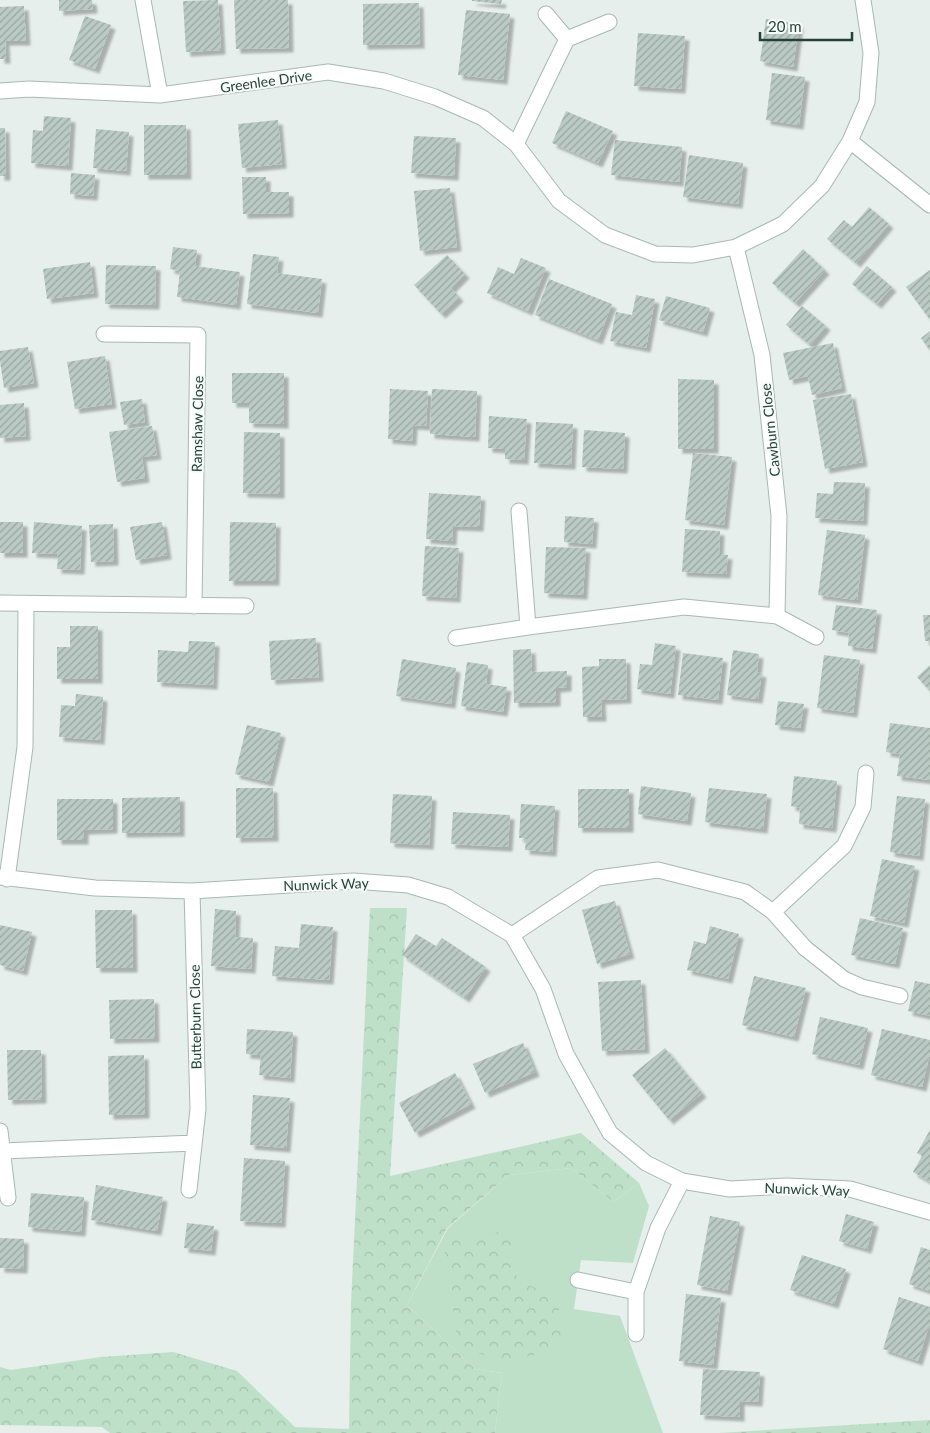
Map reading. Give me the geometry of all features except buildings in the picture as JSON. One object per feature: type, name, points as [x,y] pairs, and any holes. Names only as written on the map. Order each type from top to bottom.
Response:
[{"type":"street","points":[[143,0],[160,95]]},
{"type":"street","name":"Greenlee Drive","points":[[0,91],[29,89],[160,95],[328,72],[384,81],[435,97],[483,118],[516,144],[559,201],[605,235],[655,254],[693,255],[736,247],[783,224],[822,186],[850,141],[867,102],[871,53],[863,0]]},
{"type":"street","points":[[546,14],[567,38]]},
{"type":"street","points":[[516,144],[567,38],[610,22]]},
{"type":"street","points":[[850,141],[930,206]]},
{"type":"street","name":"Cawburn Close","points":[[736,247],[762,355],[779,516],[778,616]]},
{"type":"street","name":"Ramshaw Close","points":[[104,334],[198,335],[194,606]]},
{"type":"street","points":[[519,511],[528,627]]},
{"type":"street","points":[[0,603],[246,606]]},
{"type":"street","points":[[4,878],[25,748],[26,604]]},
{"type":"street","points":[[456,638],[684,606],[778,616],[816,637]]},
{"type":"street","points":[[773,912],[844,846],[863,807],[866,773]]},
{"type":"street","points":[[512,935],[598,878],[658,870],[745,892],[773,912],[805,948],[844,980],[900,996]]},
{"type":"street","name":"Nunwick Way","points":[[4,878],[95,888],[192,891],[353,881],[408,885],[448,897],[512,935],[543,989],[566,1054],[610,1133],[646,1163],[682,1181],[730,1189],[787,1186],[850,1189],[930,1212]]},
{"type":"street","name":"Butterburn Close","points":[[189,1190],[198,1109],[192,891]]},
{"type":"street","points":[[0,1131],[8,1198]]},
{"type":"street","points":[[2,1151],[194,1143]]},
{"type":"street","points":[[636,1334],[636,1292],[658,1228],[682,1181]]},
{"type":"street","points":[[578,1280],[636,1292]]},
{"type":"green space","points":[[370,908],[407,908],[390,1176],[581,1133],[639,1183],[613,1202],[571,1168],[509,1175],[447,1228],[407,1305],[475,1369],[502,1373],[495,1433],[110,1433],[102,1427],[0,1425],[0,1367],[11,1370],[101,1357],[173,1352],[237,1371],[295,1427],[349,1429],[351,1303]]},
{"type":"green space","points":[[571,1168],[613,1202],[639,1183],[649,1206],[633,1263],[581,1260],[574,1309],[620,1316],[663,1433],[495,1433],[502,1373],[475,1369],[407,1305],[448,1228],[509,1175]]},
{"type":"green space","points":[[510,1230],[517,1279],[558,1299],[562,1350],[506,1360],[459,1349],[443,1242]]},
{"type":"green space","points":[[930,1420],[930,1433],[719,1433]]}]
